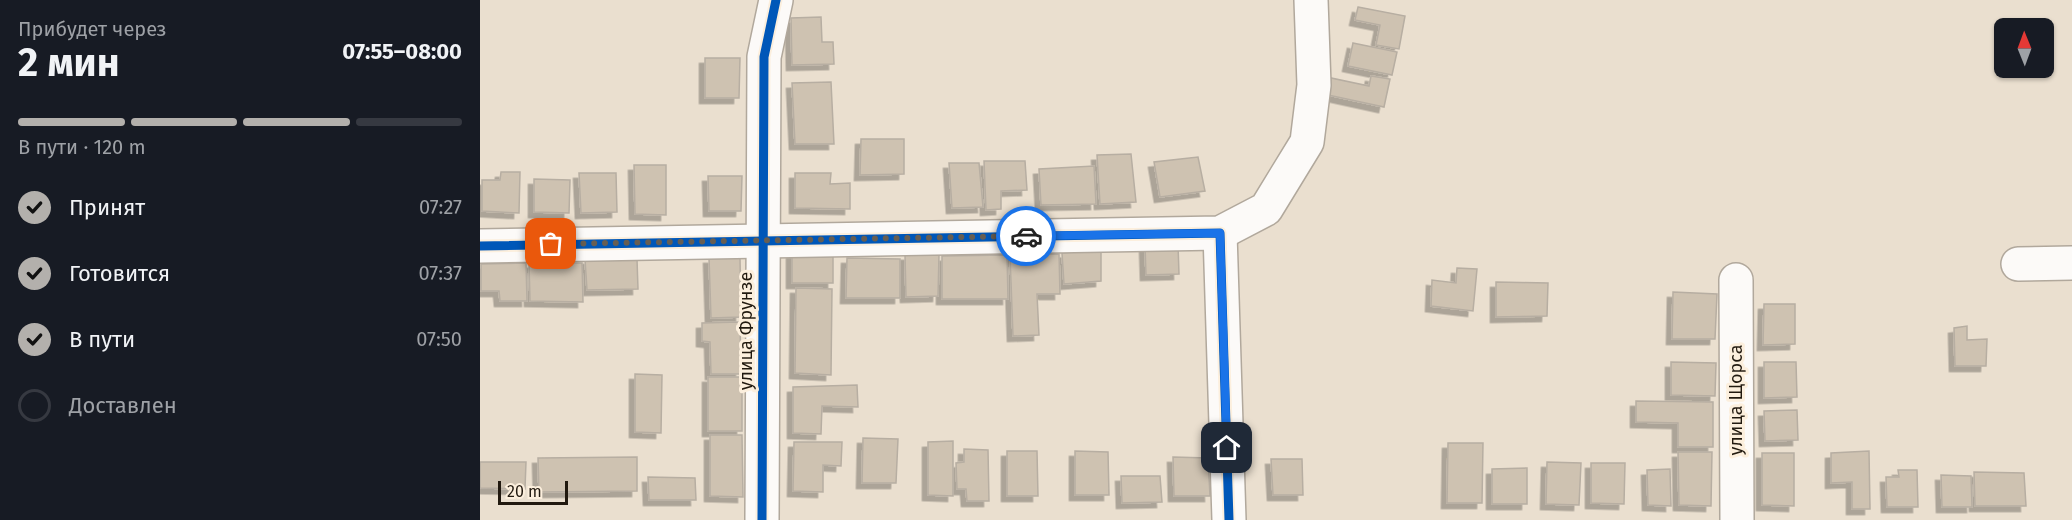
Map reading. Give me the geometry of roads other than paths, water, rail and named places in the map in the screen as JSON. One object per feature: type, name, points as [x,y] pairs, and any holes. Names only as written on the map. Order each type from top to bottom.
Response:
[{"type":"street","name":"улица Фрунзе","points":[[762,520],[764,57],[776,0]]},
{"type":"street","points":[[480,246],[1220,233],[1266,209],[1307,142],[1314,85],[1311,0]]},
{"type":"street","points":[[1220,233],[1229,520]]},
{"type":"street","points":[[2018,264],[2072,263]]},
{"type":"street","name":"улица Щорса","points":[[1736,280],[1737,520]]}]
